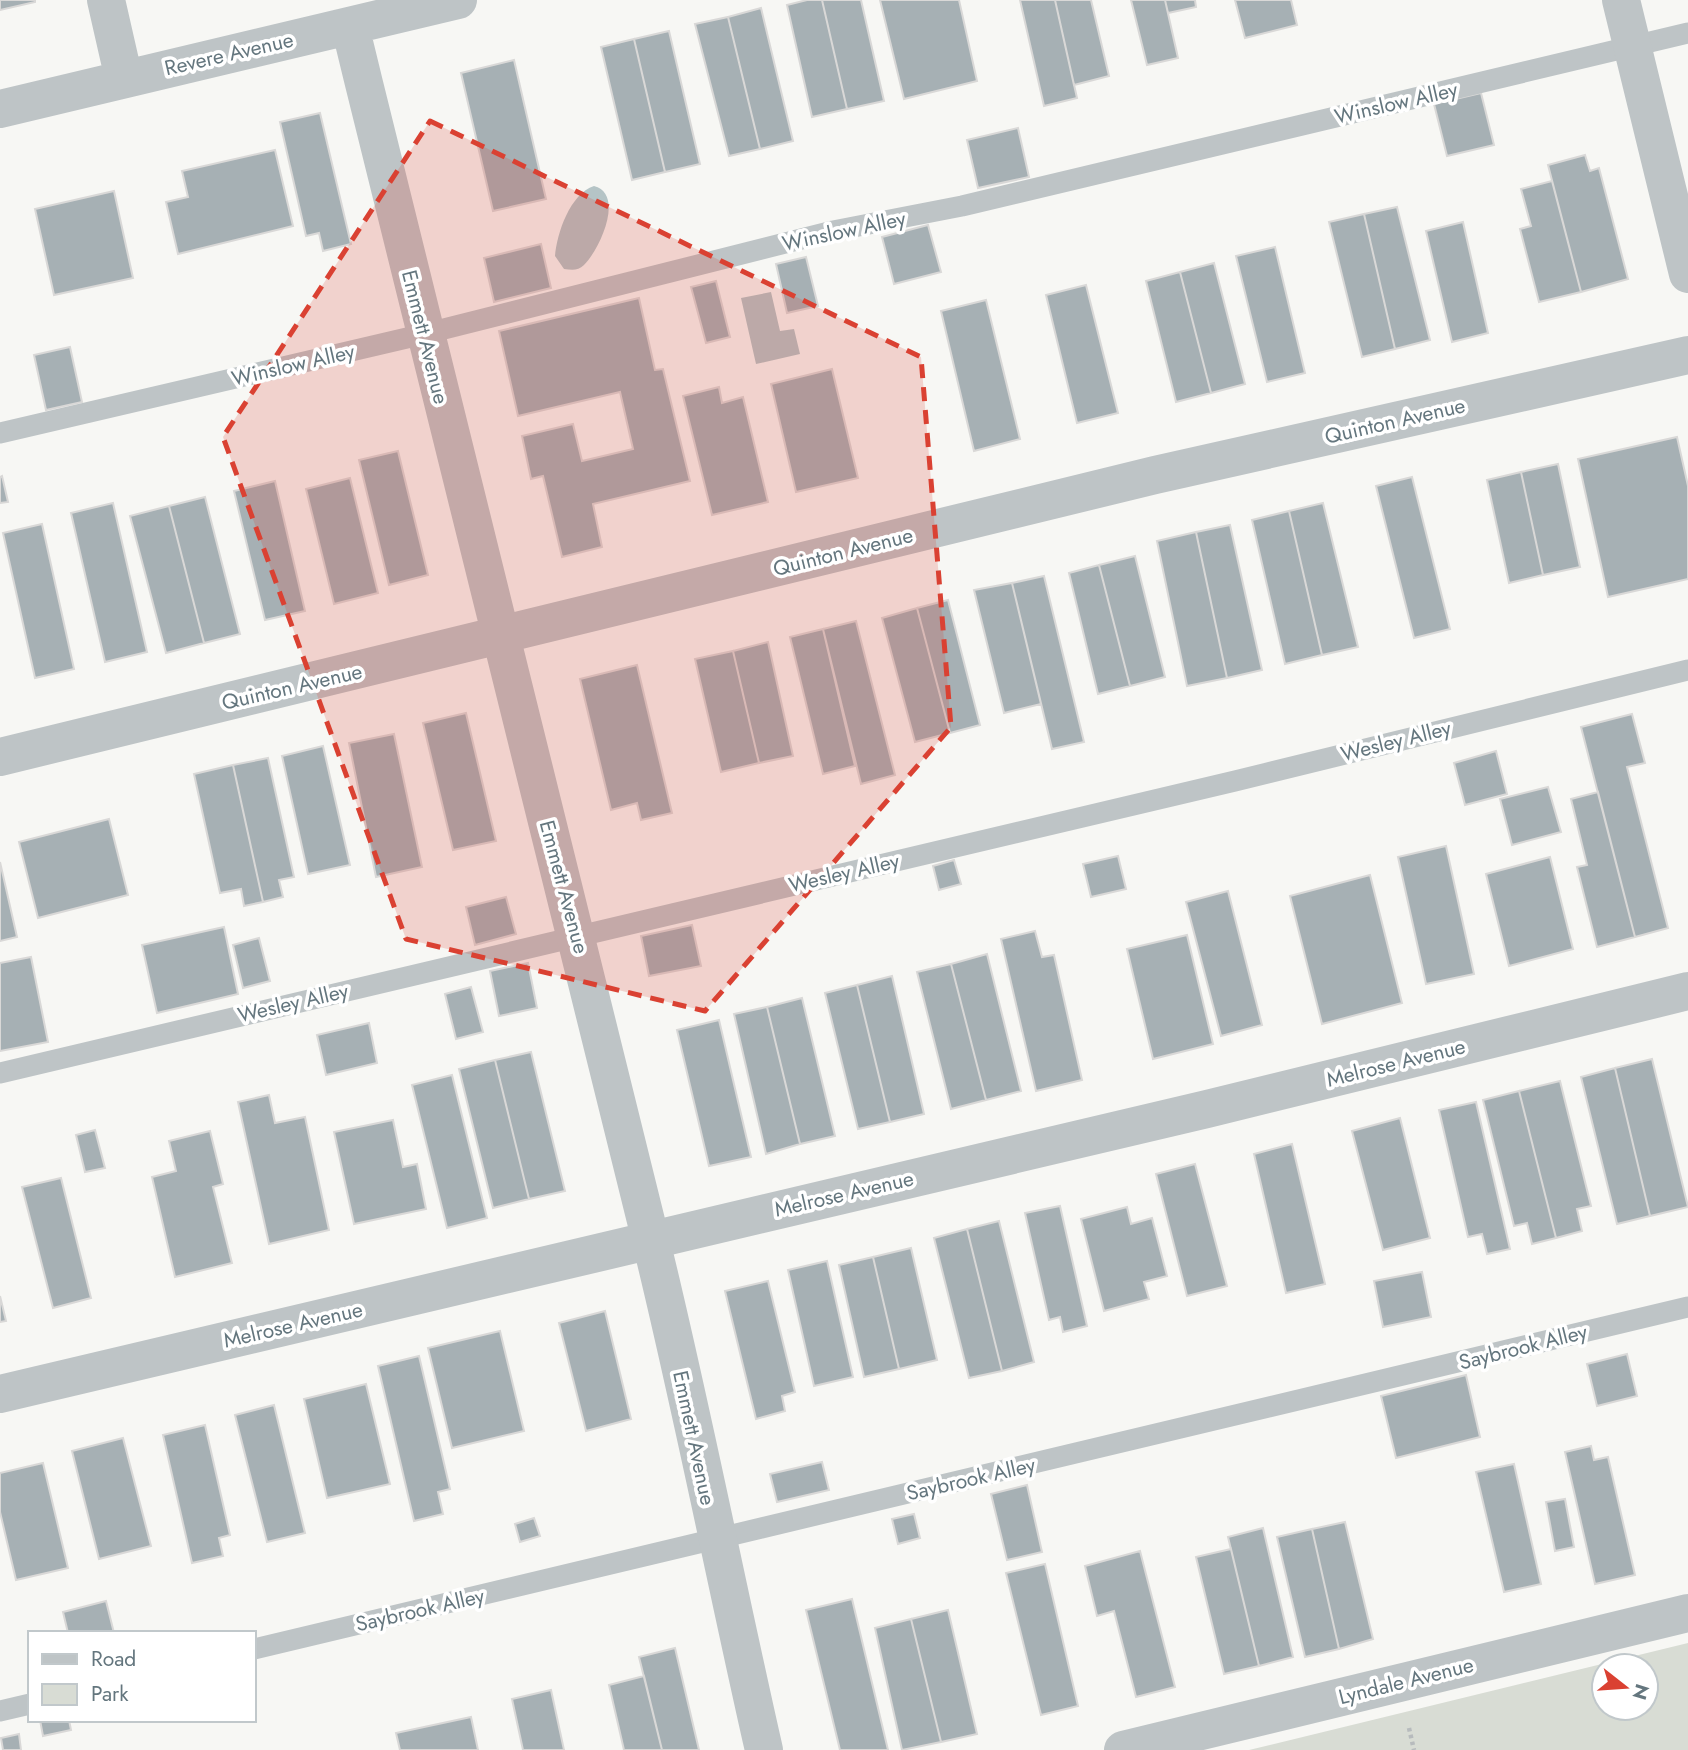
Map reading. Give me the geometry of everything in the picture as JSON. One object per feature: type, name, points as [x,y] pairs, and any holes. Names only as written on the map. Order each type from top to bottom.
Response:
[{"type":"street","points":[[106,0],[124,79]]},
{"type":"street","name":"Revere Avenue","points":[[0,109],[458,0]]},
{"type":"street","points":[[1621,0],[1688,274]]},
{"type":"street","name":"Emmett Avenue","points":[[350,26],[499,638],[577,936],[651,1239],[764,1750]]},
{"type":"street","name":"Quinton Avenue","points":[[0,757],[499,638],[1155,475],[1688,355]]},
{"type":"street","name":"Melrose Avenue","points":[[0,1394],[1207,1110],[1688,991]]},
{"type":"street","name":"Lyndale Avenue","points":[[1123,1750],[1688,1613]]},
{"type":"lane","name":"Winslow Alley","points":[[0,433],[424,334],[833,231],[962,206],[1688,33]]},
{"type":"lane","name":"Wesley Alley","points":[[0,1073],[1208,787],[1688,670]]},
{"type":"lane","name":"Saybrook Alley","points":[[256,1649],[1688,1307]]},
{"type":"lane","points":[[0,1711],[28,1704]]},
{"type":"highlighted area","points":[[430,121],[921,357],[951,727],[705,1011],[406,939],[223,437]]},
{"type":"green space","points":[[1688,1643],[1688,1750],[1249,1750],[1590,1667],[1590,1722],[1660,1722],[1660,1652],[1651,1652]]},
{"type":"shaded area","points":[[594,186],[603,191],[608,199],[607,222],[597,247],[584,265],[572,270],[564,269],[555,256],[562,226],[578,197]]},
{"type":"shaded area","points":[[771,292],[780,331],[794,329],[800,354],[756,364],[741,298]]},
{"type":"building","points":[[0,0],[35,0],[35,2],[0,10]]},
{"type":"building","points":[[807,0],[822,0],[847,109],[812,117],[787,5]]},
{"type":"building","points":[[822,0],[861,0],[884,101],[847,109]]},
{"type":"building","points":[[880,0],[959,0],[977,81],[904,99]]},
{"type":"building","points":[[1020,0],[1055,0],[1077,98],[1044,106]]},
{"type":"building","points":[[1055,0],[1091,0],[1109,76],[1074,85]]},
{"type":"building","points":[[1131,0],[1165,0],[1178,58],[1147,65]]},
{"type":"building","points":[[1165,0],[1195,0],[1196,7],[1168,13]]},
{"type":"building","points":[[1235,0],[1291,0],[1297,25],[1245,38]]},
{"type":"building","points":[[761,8],[793,141],[760,149],[728,17]]},
{"type":"building","points":[[728,17],[760,149],[729,156],[695,24]]},
{"type":"building","points":[[669,31],[700,164],[665,172],[634,39]]},
{"type":"building","points":[[634,39],[665,172],[632,180],[601,47]]},
{"type":"building","points":[[514,60],[546,199],[493,211],[461,73]]},
{"type":"building","points":[[1481,93],[1494,145],[1447,156],[1434,104]]},
{"type":"building","points":[[320,113],[351,244],[323,251],[319,233],[306,236],[280,122]]},
{"type":"building","points":[[1018,128],[1029,177],[978,188],[967,140]]},
{"type":"building","points":[[275,150],[293,226],[178,254],[166,202],[188,197],[182,171]]},
{"type":"building","points":[[1585,155],[1590,171],[1599,168],[1628,279],[1581,292],[1548,165]]},
{"type":"building","points":[[1552,181],[1581,292],[1539,302],[1520,229],[1531,226],[1521,189]]},
{"type":"building","points":[[114,191],[133,278],[54,295],[35,209]]},
{"type":"building","points":[[1397,207],[1430,340],[1395,349],[1364,214]]},
{"type":"building","points":[[1364,214],[1395,349],[1362,357],[1329,222]]},
{"type":"building","points":[[1463,222],[1488,333],[1452,342],[1426,231]]},
{"type":"building","points":[[928,225],[941,272],[894,284],[882,237]]},
{"type":"building","points":[[541,244],[551,288],[494,302],[484,258]]},
{"type":"building","points":[[1275,247],[1305,373],[1267,382],[1236,256]]},
{"type":"building","points":[[806,257],[818,306],[787,313],[776,264]]},
{"type":"building","points":[[1214,263],[1245,384],[1211,393],[1180,272]]},
{"type":"building","points":[[1180,272],[1211,393],[1176,402],[1146,281]]},
{"type":"building","points":[[716,281],[730,337],[706,343],[691,287]]},
{"type":"building","points":[[1086,285],[1118,413],[1077,423],[1046,295]]},
{"type":"building","points":[[639,298],[655,370],[663,369],[690,481],[593,504],[602,547],[562,557],[543,476],[531,479],[522,436],[573,424],[582,461],[633,449],[620,392],[518,416],[499,331]]},
{"type":"building","points":[[986,300],[1020,439],[974,451],[941,311]]},
{"type":"building","points":[[70,347],[82,402],[46,410],[34,355]]},
{"type":"building","points":[[832,369],[858,478],[796,492],[771,384]]},
{"type":"building","points":[[719,387],[722,403],[743,397],[768,502],[712,515],[683,396]]},
{"type":"building","points":[[1677,437],[1688,486],[1688,579],[1608,597],[1578,459]]},
{"type":"building","points":[[398,451],[428,575],[389,585],[359,460]]},
{"type":"building","points":[[1558,464],[1580,567],[1543,575],[1521,472]]},
{"type":"building","points":[[1521,472],[1543,575],[1509,583],[1487,480]]},
{"type":"building","points":[[2,476],[8,502],[0,503],[0,477]]},
{"type":"building","points":[[1412,477],[1450,629],[1414,638],[1376,486]]},
{"type":"building","points":[[350,478],[378,593],[334,604],[306,489]]},
{"type":"building","points":[[275,481],[305,611],[265,620],[234,491]]},
{"type":"building","points":[[205,497],[240,634],[204,643],[169,506]]},
{"type":"building","points":[[113,503],[147,652],[105,662],[71,513]]},
{"type":"building","points":[[1323,503],[1358,647],[1322,655],[1289,511]]},
{"type":"building","points":[[169,506],[204,643],[166,653],[130,516]]},
{"type":"building","points":[[1289,511],[1322,655],[1285,664],[1252,520]]},
{"type":"building","points":[[42,524],[74,669],[35,678],[3,533]]},
{"type":"building","points":[[1230,525],[1262,670],[1227,678],[1196,532]]},
{"type":"building","points":[[1196,532],[1227,678],[1187,686],[1157,541]]},
{"type":"building","points":[[1135,556],[1165,677],[1130,686],[1099,565]]},
{"type":"building","points":[[1099,565],[1130,686],[1098,694],[1069,573]]},
{"type":"building","points":[[1044,576],[1084,742],[1052,749],[1012,583]]},
{"type":"building","points":[[1012,583],[1041,704],[1004,713],[974,590]]},
{"type":"building","points":[[948,600],[980,725],[950,733],[917,608]]},
{"type":"building","points":[[917,608],[950,733],[915,742],[882,618]]},
{"type":"building","points":[[856,621],[895,775],[861,784],[823,629]]},
{"type":"building","points":[[823,629],[855,766],[823,774],[790,637]]},
{"type":"building","points":[[768,642],[793,756],[759,763],[733,651]]},
{"type":"building","points":[[733,651],[759,763],[721,772],[695,659]]},
{"type":"building","points":[[637,665],[672,813],[641,820],[637,803],[611,810],[580,679]]},
{"type":"building","points":[[466,713],[496,841],[453,850],[423,723]]},
{"type":"building","points":[[1632,714],[1645,763],[1627,767],[1668,928],[1635,937],[1581,727]]},
{"type":"building","points":[[394,734],[422,867],[376,877],[349,743]]},
{"type":"building","points":[[323,746],[350,865],[308,874],[282,756]]},
{"type":"building","points":[[1496,751],[1507,794],[1465,805],[1454,763]]},
{"type":"building","points":[[268,758],[294,877],[279,880],[283,897],[263,902],[233,765]]},
{"type":"building","points":[[233,765],[263,902],[244,906],[241,889],[220,893],[194,774]]},
{"type":"building","points":[[1548,787],[1561,832],[1512,845],[1500,799]]},
{"type":"building","points":[[1598,792],[1635,937],[1597,947],[1577,867],[1587,865],[1571,799]]},
{"type":"building","points":[[109,819],[128,895],[38,918],[19,842]]},
{"type":"building","points":[[1446,846],[1474,974],[1426,984],[1398,857]]},
{"type":"building","points":[[1118,856],[1126,889],[1091,897],[1083,864]]},
{"type":"building","points":[[1550,857],[1573,949],[1509,966],[1486,874]]},
{"type":"building","points":[[954,860],[961,884],[939,890],[933,866]]},
{"type":"building","points":[[0,862],[17,937],[0,941]]},
{"type":"building","points":[[1370,875],[1402,1003],[1322,1024],[1290,896]]},
{"type":"building","points":[[1228,891],[1262,1025],[1221,1036],[1186,902]]},
{"type":"building","points":[[506,897],[516,934],[475,945],[466,907]]},
{"type":"building","points":[[692,925],[701,966],[649,976],[641,936]]},
{"type":"building","points":[[224,927],[238,994],[157,1013],[142,945]]},
{"type":"building","points":[[1035,931],[1042,957],[1054,955],[1082,1080],[1036,1091],[1001,939]]},
{"type":"building","points":[[1187,935],[1213,1044],[1153,1059],[1127,949]]},
{"type":"building","points":[[259,938],[270,981],[243,988],[233,945]]},
{"type":"building","points":[[987,954],[1021,1091],[986,1100],[951,964]]},
{"type":"building","points":[[31,957],[48,1042],[0,1051],[0,963]]},
{"type":"building","points":[[528,963],[537,1008],[499,1016],[490,971]]},
{"type":"building","points":[[951,964],[986,1100],[951,1109],[917,972]]},
{"type":"building","points":[[892,976],[924,1114],[890,1122],[857,985]]},
{"type":"building","points":[[857,985],[890,1122],[858,1129],[825,993]]},
{"type":"building","points":[[471,987],[483,1032],[456,1039],[445,994]]},
{"type":"building","points":[[802,998],[835,1136],[800,1144],[767,1007]]},
{"type":"building","points":[[767,1007],[800,1144],[766,1154],[734,1014]]},
{"type":"building","points":[[719,1020],[751,1157],[709,1166],[677,1030]]},
{"type":"building","points":[[369,1023],[377,1063],[326,1075],[317,1035]]},
{"type":"building","points":[[531,1052],[565,1191],[529,1199],[495,1060]]},
{"type":"building","points":[[1652,1059],[1688,1207],[1650,1216],[1615,1068]]},
{"type":"building","points":[[495,1060],[529,1199],[493,1208],[459,1069]]},
{"type":"building","points":[[1615,1068],[1650,1216],[1617,1224],[1581,1077]]},
{"type":"building","points":[[452,1075],[487,1218],[447,1228],[412,1085]]},
{"type":"building","points":[[1560,1081],[1591,1206],[1577,1209],[1582,1231],[1556,1238],[1519,1091]]},
{"type":"building","points":[[1519,1091],[1556,1238],[1532,1244],[1527,1223],[1514,1226],[1483,1100]]},
{"type":"building","points":[[269,1095],[275,1123],[305,1117],[329,1230],[269,1244],[238,1102]]},
{"type":"building","points":[[1476,1102],[1510,1249],[1487,1254],[1482,1234],[1468,1237],[1439,1110]]},
{"type":"building","points":[[1400,1118],[1430,1238],[1383,1250],[1352,1131]]},
{"type":"building","points":[[393,1120],[403,1167],[417,1164],[426,1209],[354,1224],[334,1132]]},
{"type":"building","points":[[95,1130],[105,1168],[85,1172],[76,1135]]},
{"type":"building","points":[[210,1131],[223,1184],[213,1187],[232,1263],[175,1277],[152,1177],[176,1171],[169,1141]]},
{"type":"building","points":[[1292,1144],[1325,1284],[1286,1293],[1254,1154]]},
{"type":"building","points":[[1195,1164],[1227,1286],[1187,1296],[1156,1174]]},
{"type":"building","points":[[61,1178],[91,1298],[53,1308],[22,1187]]},
{"type":"building","points":[[1060,1206],[1087,1326],[1063,1332],[1060,1317],[1049,1320],[1025,1213]]},
{"type":"building","points":[[1127,1207],[1131,1224],[1152,1218],[1167,1276],[1144,1282],[1149,1299],[1104,1311],[1081,1219]]},
{"type":"building","points":[[999,1221],[1034,1362],[1002,1371],[967,1229]]},
{"type":"building","points":[[967,1229],[1002,1371],[969,1378],[934,1238]]},
{"type":"building","points":[[911,1248],[937,1360],[899,1369],[873,1257]]},
{"type":"building","points":[[873,1257],[899,1369],[864,1377],[839,1265]]},
{"type":"building","points":[[827,1261],[853,1377],[814,1386],[788,1270]]},
{"type":"building","points":[[1422,1272],[1431,1317],[1383,1327],[1374,1281]]},
{"type":"building","points":[[768,1281],[795,1392],[782,1396],[785,1411],[756,1419],[725,1291]]},
{"type":"building","points":[[0,1296],[6,1321],[0,1322]]},
{"type":"building","points":[[605,1311],[631,1419],[586,1431],[559,1323]]},
{"type":"building","points":[[500,1331],[524,1431],[452,1448],[428,1348]]},
{"type":"building","points":[[1627,1354],[1637,1396],[1597,1406],[1587,1364]]},
{"type":"building","points":[[419,1356],[450,1489],[438,1492],[443,1514],[414,1521],[378,1366]]},
{"type":"building","points":[[1466,1375],[1480,1437],[1396,1458],[1381,1396]]},
{"type":"building","points":[[366,1384],[390,1484],[327,1498],[304,1399]]},
{"type":"building","points":[[274,1405],[305,1533],[267,1542],[235,1415]]},
{"type":"building","points":[[205,1425],[230,1535],[219,1538],[223,1556],[192,1563],[163,1435]]},
{"type":"building","points":[[123,1438],[151,1546],[99,1559],[72,1451]]},
{"type":"building","points":[[1591,1446],[1594,1460],[1608,1457],[1635,1575],[1595,1584],[1565,1452]]},
{"type":"building","points":[[822,1462],[829,1490],[777,1502],[770,1474]]},
{"type":"building","points":[[43,1463],[68,1568],[16,1580],[0,1512],[0,1473]]},
{"type":"building","points":[[1514,1464],[1541,1584],[1504,1592],[1476,1472]]},
{"type":"building","points":[[1027,1485],[1042,1552],[1007,1560],[991,1494]]},
{"type":"building","points":[[1565,1499],[1574,1547],[1555,1551],[1546,1502]]},
{"type":"building","points":[[914,1514],[920,1538],[898,1544],[892,1519]]},
{"type":"building","points":[[534,1518],[540,1536],[520,1542],[515,1524]]},
{"type":"building","points":[[1345,1522],[1373,1639],[1339,1649],[1312,1529]]},
{"type":"building","points":[[1263,1528],[1293,1657],[1259,1666],[1228,1537]]},
{"type":"building","points":[[1312,1529],[1339,1649],[1305,1657],[1277,1537]]},
{"type":"building","points":[[1231,1549],[1259,1666],[1224,1674],[1196,1557]]},
{"type":"building","points":[[1140,1551],[1175,1687],[1136,1697],[1114,1611],[1097,1616],[1085,1566]]},
{"type":"building","points":[[1045,1564],[1078,1706],[1041,1715],[1006,1573]]},
{"type":"building","points":[[852,1599],[888,1750],[840,1750],[806,1610]]},
{"type":"building","points":[[106,1601],[114,1631],[68,1631],[63,1612]]},
{"type":"building","points":[[948,1610],[977,1734],[941,1742],[911,1619]]},
{"type":"building","points":[[911,1619],[941,1742],[902,1750],[875,1628]]},
{"type":"building","points":[[675,1648],[699,1750],[662,1750],[639,1657]]},
{"type":"building","points":[[644,1676],[662,1750],[624,1750],[609,1685]]},
{"type":"building","points":[[551,1690],[564,1750],[523,1750],[512,1699]]},
{"type":"building","points":[[471,1717],[478,1750],[400,1750],[396,1733]]},
{"type":"building","points":[[40,1722],[69,1722],[71,1730],[43,1736]]},
{"type":"building","points":[[19,1734],[21,1750],[3,1750],[1,1738]]}]
